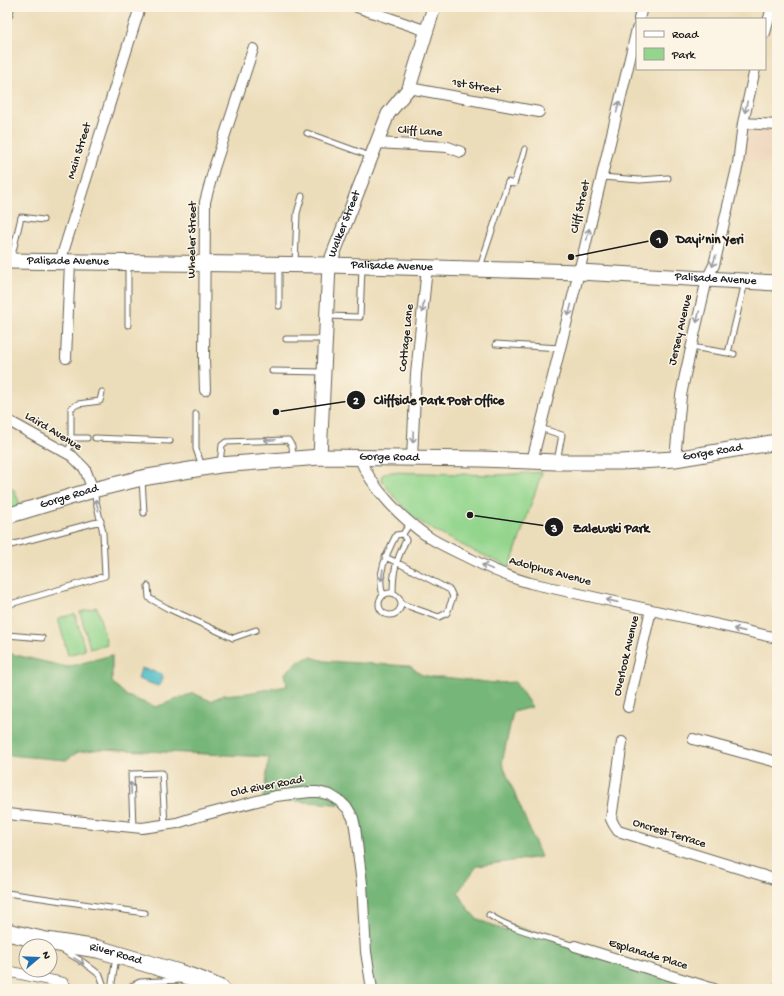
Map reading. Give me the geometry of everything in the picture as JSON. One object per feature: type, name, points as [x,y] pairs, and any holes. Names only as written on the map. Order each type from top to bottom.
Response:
[{"type":"main road","name":"Palisade Avenue","points":[[9,261],[128,263],[205,262],[579,272],[777,283]]},
{"type":"main road","name":"Gorge Road","points":[[7,516],[94,490],[142,478],[220,464],[320,457],[621,462],[675,459],[777,442]]},
{"type":"main road","name":"River Road","points":[[7,932],[33,938]]},
{"type":"main road","name":"River Road","points":[[58,943],[98,949],[117,954],[200,980],[221,989]]},
{"type":"street","points":[[7,15],[10,7]]},
{"type":"street","name":"Main Street","points":[[66,358],[65,262],[126,48],[140,7]]},
{"type":"street","points":[[357,7],[427,31]]},
{"type":"street","name":"Walker Street","points":[[320,457],[329,265],[388,114],[409,88],[434,7]]},
{"type":"street","points":[[639,18],[642,7]]},
{"type":"street","points":[[766,29],[772,7]]},
{"type":"street","name":"Cliff Street","points":[[532,461],[636,33]]},
{"type":"street","name":"Wheeler Street","points":[[204,390],[205,202],[214,168],[253,50]]},
{"type":"street","name":"Jersey Avenue","points":[[675,459],[681,396],[691,347],[706,279],[714,265],[738,164],[743,123],[755,70]]},
{"type":"street","name":"1st Street","points":[[409,88],[539,112]]},
{"type":"street","points":[[743,123],[777,125]]},
{"type":"street","name":"Cliff Lane","points":[[377,142],[448,147],[461,152]]},
{"type":"street","name":"Cottage Lane","points":[[412,458],[416,374],[427,268]]},
{"type":"street","name":"Laird Avenue","points":[[7,420],[72,456],[85,470],[94,490]]},
{"type":"street","name":"Adolphus Avenue","points":[[358,457],[365,472],[377,489],[410,523],[431,538],[453,550],[511,578],[777,638]]},
{"type":"street","name":"Overlook Avenue","points":[[628,707],[651,610]]},
{"type":"street","points":[[693,739],[777,762]]},
{"type":"street","name":"Oncrest Terrace","points":[[622,742],[611,819],[618,831],[777,880]]},
{"type":"street","name":"Old River Road","points":[[7,814],[142,828],[165,826],[276,796],[310,792],[330,795],[348,809],[353,818],[355,827],[362,884],[366,952],[372,989]]},
{"type":"street","name":"Esplanade Place","points":[[575,946],[714,989]]},
{"type":"street","points":[[7,971],[63,983],[66,989]]},
{"type":"lane","points":[[307,133],[371,156]]},
{"type":"lane","points":[[479,270],[508,182],[514,184],[525,149]]},
{"type":"lane","points":[[602,177],[640,180],[668,178]]},
{"type":"lane","points":[[295,264],[297,214],[302,196]]},
{"type":"lane","points":[[9,261],[22,217],[43,220]]},
{"type":"lane","points":[[128,263],[128,325]]},
{"type":"lane","points":[[279,306],[280,264]]},
{"type":"lane","points":[[326,316],[360,317],[362,266]]},
{"type":"lane","points":[[691,347],[731,353],[745,281]]},
{"type":"lane","points":[[286,339],[325,340]]},
{"type":"lane","points":[[496,344],[560,348]]},
{"type":"lane","points":[[272,371],[323,372]]},
{"type":"lane","points":[[66,453],[71,445],[71,408],[78,404],[100,402],[102,392]]},
{"type":"lane","points":[[196,414],[196,449],[202,467]]},
{"type":"lane","points":[[540,428],[562,435],[556,462]]},
{"type":"lane","points":[[71,438],[87,438]]},
{"type":"lane","points":[[95,438],[170,440]]},
{"type":"lane","points":[[220,464],[222,445],[226,442],[288,440],[292,446],[294,460]]},
{"type":"lane","points":[[142,478],[144,513]]},
{"type":"lane","points":[[7,605],[105,576],[103,532],[94,490]]},
{"type":"lane","points":[[7,546],[101,521]]},
{"type":"lane","points":[[383,595],[393,593],[399,597],[402,604],[401,608],[396,614],[386,614],[380,609],[379,606],[379,602],[383,595],[381,583],[384,557],[396,535],[403,534],[410,523]]},
{"type":"lane","points":[[393,593],[393,579],[396,562],[406,540],[403,534]]},
{"type":"lane","points":[[384,557],[450,590],[453,597],[447,613],[439,617],[402,604]]},
{"type":"lane","points":[[148,586],[149,598],[167,608],[233,638],[256,630]]},
{"type":"lane","points":[[7,635],[42,638]]},
{"type":"lane","points":[[133,827],[131,774],[162,772],[165,826]]},
{"type":"lane","points":[[7,893],[145,913]]},
{"type":"lane","points":[[489,915],[514,927],[575,946]]},
{"type":"lane","points":[[58,948],[83,962],[100,975],[106,989]]},
{"type":"lane","points":[[111,989],[117,954]]},
{"type":"lane","points":[[126,989],[140,982],[200,980]]},
{"type":"shaded area","points":[[743,123],[777,125],[777,162],[739,160]]},
{"type":"green space","points":[[389,472],[498,475],[542,472],[510,567],[433,530],[411,515],[400,504],[382,481],[382,475]]},
{"type":"green space","points":[[7,486],[14,490],[23,511],[7,516]]},
{"type":"green space","points":[[97,607],[107,644],[90,649],[80,612]]},
{"type":"green space","points":[[75,614],[85,650],[68,655],[58,618]]},
{"type":"green space","points":[[7,653],[67,667],[112,655],[112,682],[127,696],[156,707],[193,693],[211,701],[223,695],[247,693],[287,686],[285,673],[300,660],[311,657],[325,661],[410,666],[422,675],[433,677],[495,683],[515,682],[532,707],[513,712],[502,763],[541,857],[477,866],[458,892],[469,910],[477,919],[506,931],[508,924],[714,989],[374,989],[349,805],[263,799],[269,757],[102,749],[78,752],[66,760],[7,755]]},
{"type":"water","points":[[141,668],[162,674],[163,678],[161,684],[158,686],[138,679]]},
{"type":"place","name":"Dayi’nin Yeri","points":[[571,257]]},
{"type":"place","name":"Cliffside Park Post Office","points":[[276,412]]},
{"type":"place","name":"Zalewski Park","points":[[470,515]]}]
